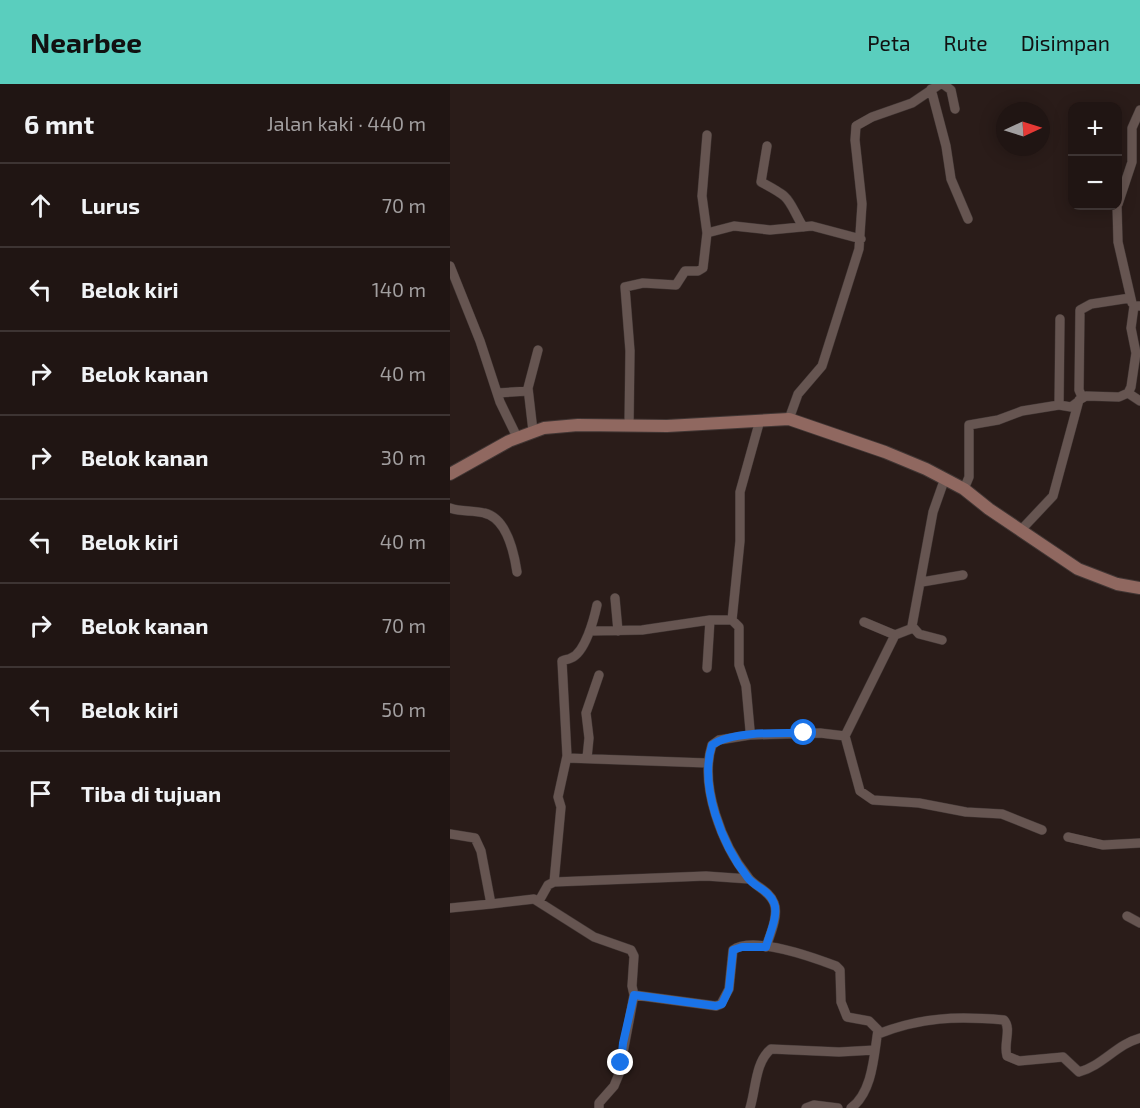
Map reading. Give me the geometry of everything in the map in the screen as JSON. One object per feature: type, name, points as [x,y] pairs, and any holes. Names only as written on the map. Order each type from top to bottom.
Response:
[{"type":"street","points":[[941,85],[951,90],[955,110]]},
{"type":"street","points":[[941,85],[951,179],[968,219]]},
{"type":"street","points":[[789,419],[798,394],[818,371],[826,356],[861,239],[862,204],[855,140],[856,126],[864,120],[912,103],[941,85]]},
{"type":"street","points":[[1122,176],[1134,153],[1132,128],[1140,110]]},
{"type":"street","points":[[629,425],[630,351],[623,290],[627,285],[643,283],[676,285],[686,271],[701,270],[707,233],[702,196],[707,135]]},
{"type":"street","points":[[767,147],[762,182],[781,191],[789,199],[803,227]]},
{"type":"street","points":[[964,489],[969,477],[969,425],[998,420],[1022,411],[1059,405],[1071,407],[1080,399],[1119,397],[1128,393],[1133,382],[1137,340],[1131,328],[1134,304],[1118,242],[1117,210]]},
{"type":"street","points":[[707,233],[734,226],[757,230],[803,227],[820,228],[861,239]]},
{"type":"street","points":[[450,266],[480,341],[497,393],[517,437]]},
{"type":"street","points":[[1026,533],[1053,496],[1080,399],[1080,310],[1091,304],[1134,304]]},
{"type":"street","points":[[1059,405],[1060,320]]},
{"type":"street","points":[[533,431],[528,391],[538,350]]},
{"type":"street","points":[[497,393],[528,391]]},
{"type":"street","points":[[1128,393],[1140,401]]},
{"type":"street","points":[[450,474],[517,437],[562,425],[667,426],[789,419],[885,452],[945,478],[1078,569],[1117,584],[1140,588]]},
{"type":"street","points":[[732,620],[740,541],[740,492],[759,420]]},
{"type":"street","points":[[913,628],[933,512],[945,478]]},
{"type":"street","points":[[450,508],[485,513],[496,518],[515,555],[517,572]]},
{"type":"street","points":[[922,582],[963,575]]},
{"type":"street","points":[[615,597],[618,631]]},
{"type":"street","points":[[554,882],[561,807],[558,797],[567,758],[562,661],[573,658],[591,631],[597,605]]},
{"type":"street","points":[[707,668],[710,620]]},
{"type":"street","points":[[591,631],[618,631],[710,620],[732,620],[739,627],[739,665],[746,686],[750,735]]},
{"type":"street","points":[[864,622],[895,635]]},
{"type":"street","points":[[913,628],[895,635],[845,736],[860,791],[865,797],[873,800],[919,803],[966,812],[993,812],[1041,830]]},
{"type":"street","points":[[913,628],[919,634],[942,640]]},
{"type":"street","points":[[587,758],[589,738],[586,713],[599,675]]},
{"type":"street","points":[[766,947],[774,918],[775,903],[763,889],[749,879],[722,834],[716,817],[707,763],[712,745],[719,740],[750,735],[820,733],[845,736]]},
{"type":"street","points":[[567,758],[707,763]]},
{"type":"street","points":[[450,834],[476,838],[481,851],[491,904]]},
{"type":"street","points":[[1068,837],[1103,845],[1140,843]]},
{"type":"street","points":[[539,901],[548,885],[554,882],[706,876],[749,879]]},
{"type":"street","points":[[450,909],[528,899],[539,901],[594,937],[631,950],[634,956],[632,986],[634,995],[619,1074],[614,1086],[599,1103],[599,1108]]},
{"type":"street","points":[[1127,916],[1140,923]]},
{"type":"street","points":[[634,995],[716,1006],[722,1004],[729,989],[733,950],[742,947],[766,947],[805,954],[836,966],[840,970],[841,1002],[847,1017],[875,1024],[878,1034],[865,1091],[857,1104],[851,1108]]},
{"type":"street","points":[[878,1034],[918,1020],[960,1018],[1004,1020],[1007,1028],[1004,1049],[1007,1056],[1019,1061],[1063,1057],[1079,1072],[1089,1069],[1128,1043],[1140,1038]]},
{"type":"street","points":[[750,1108],[758,1074],[766,1053],[771,1049],[839,1052],[875,1050]]},
{"type":"street","points":[[806,1108],[814,1105],[838,1108]]},
{"type":"route","points":[[621,1063],[634,995],[716,1006],[722,1004],[729,989],[733,950],[736,947],[766,947],[774,918],[775,903],[763,889],[749,879],[722,834],[713,809],[707,763],[712,745],[719,740],[750,735],[804,733]]}]
